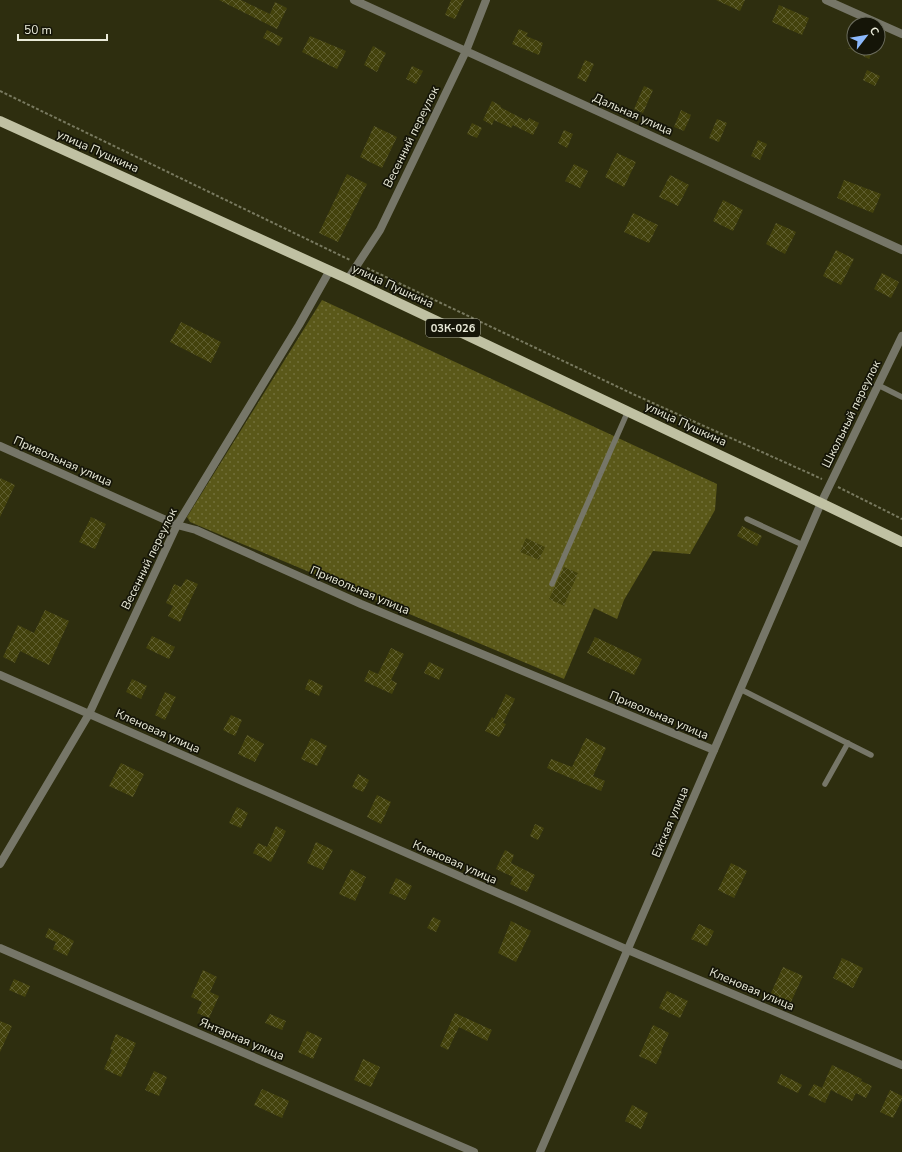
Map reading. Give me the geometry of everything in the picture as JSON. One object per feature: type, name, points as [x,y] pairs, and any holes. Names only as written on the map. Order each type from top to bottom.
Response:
[{"type":"main road","name":"улица Пушкина","points":[[0,121],[330,270],[821,502],[902,542]]},
{"type":"street","name":"Дальная улица","points":[[354,0],[902,250]]},
{"type":"street","name":"Весенний переулок","points":[[348,279],[380,230],[466,51],[486,0]]},
{"type":"street","points":[[826,0],[902,34]]},
{"type":"street","name":"Весенний переулок","points":[[0,864],[89,714],[177,525],[299,325],[330,270]]},
{"type":"street","name":"Школьный переулок","points":[[821,502],[902,336]]},
{"type":"street","name":"Привольная улица","points":[[0,446],[177,525],[196,530],[361,604],[714,750]]},
{"type":"street","name":"Ейская улица","points":[[540,1152],[821,502]]},
{"type":"street","name":"Кленовая улица","points":[[0,675],[628,950],[902,1065]]},
{"type":"street","name":"Янтарная улица","points":[[0,948],[474,1152]]},
{"type":"lane","points":[[878,386],[902,397]]},
{"type":"lane","points":[[552,584],[628,411]]},
{"type":"lane","points":[[746,519],[803,545]]},
{"type":"lane","points":[[740,689],[871,756]]},
{"type":"lane","points":[[825,784],[848,743]]},
{"type":"path","points":[[0,91],[358,264],[635,395],[831,483],[902,519]]},
{"type":"shaded area","points":[[322,300],[717,484],[715,510],[690,554],[653,551],[624,600],[617,619],[594,608],[564,679],[190,522],[187,517]]},
{"type":"building","points":[[219,0],[241,0],[270,14],[275,2],[287,8],[277,29]]},
{"type":"building","points":[[451,0],[464,0],[455,19],[445,15]]},
{"type":"building","points":[[716,0],[745,0],[740,11]]},
{"type":"building","points":[[779,5],[809,18],[802,35],[772,22]]},
{"type":"building","points":[[519,29],[528,33],[526,36],[543,43],[539,55],[512,44]]},
{"type":"building","points":[[267,30],[283,38],[279,46],[263,38]]},
{"type":"building","points":[[310,36],[346,51],[337,69],[302,52]]},
{"type":"building","points":[[373,46],[386,53],[377,72],[364,65]]},
{"type":"building","points":[[863,56],[870,56],[869,59]]},
{"type":"building","points":[[585,60],[594,64],[586,82],[577,78]]},
{"type":"building","points":[[412,66],[423,71],[416,84],[406,79]]},
{"type":"building","points":[[867,70],[880,76],[875,86],[863,80]]},
{"type":"building","points":[[644,86],[653,90],[643,113],[634,109]]},
{"type":"building","points":[[492,101],[501,106],[500,107],[527,121],[529,118],[539,123],[533,135],[513,125],[511,128],[494,120],[492,125],[483,120]]},
{"type":"building","points":[[681,110],[691,115],[684,131],[674,127]]},
{"type":"building","points":[[717,119],[727,123],[719,142],[709,138]]},
{"type":"building","points":[[472,123],[482,128],[477,138],[467,134]]},
{"type":"building","points":[[374,126],[397,137],[382,168],[360,157]]},
{"type":"building","points":[[564,130],[573,134],[567,148],[558,143]]},
{"type":"building","points":[[758,140],[767,144],[760,160],[751,156]]},
{"type":"building","points":[[617,153],[636,162],[624,187],[605,177]]},
{"type":"building","points":[[574,164],[588,171],[580,188],[565,181]]},
{"type":"building","points":[[347,174],[367,184],[338,242],[319,233]]},
{"type":"building","points":[[670,175],[689,185],[678,206],[659,197]]},
{"type":"building","points":[[844,180],[881,194],[873,213],[837,198]]},
{"type":"building","points":[[723,200],[743,210],[733,231],[713,221]]},
{"type":"building","points":[[633,213],[658,225],[649,243],[624,232]]},
{"type":"building","points":[[776,223],[796,232],[785,254],[766,244]]},
{"type":"building","points":[[836,250],[854,259],[841,285],[823,276]]},
{"type":"building","points":[[882,273],[899,282],[891,298],[874,289]]},
{"type":"building","points":[[181,322],[221,342],[211,363],[170,342]]},
{"type":"building","points":[[0,478],[15,485],[0,517]]},
{"type":"building","points":[[91,517],[106,524],[95,549],[79,542]]},
{"type":"building","points":[[742,526],[762,536],[757,546],[737,536]]},
{"type":"building","points":[[526,538],[545,547],[539,560],[520,552]]},
{"type":"building","points":[[564,567],[578,573],[564,606],[549,599]]},
{"type":"building","points":[[186,579],[198,584],[180,622],[168,616],[173,606],[166,603],[174,584],[181,587]]},
{"type":"building","points":[[45,610],[69,621],[49,665],[20,651],[15,663],[3,657],[18,625],[34,633]]},
{"type":"building","points":[[152,636],[175,647],[169,659],[146,648]]},
{"type":"building","points":[[595,637],[642,659],[634,675],[587,653]]},
{"type":"building","points":[[391,648],[404,654],[391,680],[397,683],[392,694],[364,681],[369,670],[378,674]]},
{"type":"building","points":[[429,662],[444,669],[439,680],[424,673]]},
{"type":"building","points":[[132,679],[147,686],[141,699],[126,692]]},
{"type":"building","points":[[309,679],[323,686],[319,696],[305,689]]},
{"type":"building","points":[[165,692],[176,697],[165,720],[155,715]]},
{"type":"building","points":[[506,694],[515,699],[503,723],[506,724],[499,737],[485,731],[492,717],[494,719]]},
{"type":"building","points":[[231,715],[242,720],[235,736],[223,730]]},
{"type":"building","points":[[247,735],[264,744],[255,762],[238,754]]},
{"type":"building","points":[[311,738],[327,746],[317,766],[301,759]]},
{"type":"building","points":[[586,738],[606,748],[593,776],[605,781],[601,791],[547,768],[551,759],[572,767]]},
{"type":"building","points":[[121,763],[144,774],[133,797],[109,786]]},
{"type":"building","points":[[358,774],[369,780],[363,792],[352,787]]},
{"type":"building","points":[[377,795],[391,802],[381,824],[367,817]]},
{"type":"building","points":[[237,807],[248,813],[241,828],[229,823]]},
{"type":"building","points":[[535,824],[544,828],[538,840],[530,836]]},
{"type":"building","points":[[276,826],[286,831],[271,862],[253,853],[258,843],[267,847]]},
{"type":"building","points":[[316,842],[333,850],[323,870],[307,863]]},
{"type":"building","points":[[505,850],[514,855],[511,863],[535,875],[527,892],[510,884],[513,877],[496,869]]},
{"type":"building","points":[[731,863],[747,871],[734,898],[718,890]]},
{"type":"building","points":[[351,869],[366,877],[355,901],[339,894]]},
{"type":"building","points":[[396,878],[412,886],[405,900],[389,893]]},
{"type":"building","points":[[433,917],[441,921],[436,932],[427,928]]},
{"type":"building","points":[[511,921],[531,931],[516,962],[498,953]]},
{"type":"building","points":[[699,924],[714,931],[707,946],[691,939]]},
{"type":"building","points":[[49,928],[74,941],[67,956],[53,949],[56,942],[45,937]]},
{"type":"building","points":[[842,958],[863,968],[853,988],[833,978]]},
{"type":"building","points":[[783,967],[803,976],[790,1004],[770,995]]},
{"type":"building","points":[[203,970],[217,977],[210,992],[219,996],[209,1018],[197,1013],[202,1002],[191,997]]},
{"type":"building","points":[[14,979],[30,986],[25,997],[9,990]]},
{"type":"building","points":[[667,991],[688,1001],[680,1018],[659,1008]]},
{"type":"building","points":[[455,1013],[492,1030],[487,1041],[459,1027],[448,1050],[440,1046]]},
{"type":"building","points":[[270,1014],[286,1021],[282,1030],[265,1023]]},
{"type":"building","points":[[0,1021],[12,1026],[0,1052]]},
{"type":"building","points":[[653,1025],[669,1033],[656,1064],[639,1056]]},
{"type":"building","points":[[307,1031],[322,1038],[313,1059],[298,1052]]},
{"type":"building","points":[[116,1034],[136,1043],[121,1077],[104,1069],[112,1050],[110,1049]]},
{"type":"building","points":[[363,1059],[380,1067],[371,1087],[354,1080]]},
{"type":"building","points":[[832,1065],[862,1079],[861,1081],[872,1086],[866,1098],[856,1093],[852,1101],[831,1090],[825,1103],[808,1095],[814,1084],[822,1088]]},
{"type":"building","points":[[154,1071],[167,1077],[159,1096],[145,1090]]},
{"type":"building","points":[[781,1074],[802,1085],[798,1093],[777,1083]]},
{"type":"building","points":[[262,1089],[289,1101],[282,1118],[254,1105]]},
{"type":"building","points":[[890,1090],[902,1096],[902,1100],[893,1118],[880,1112]]},
{"type":"building","points":[[632,1105],[648,1113],[641,1129],[625,1121]]}]
